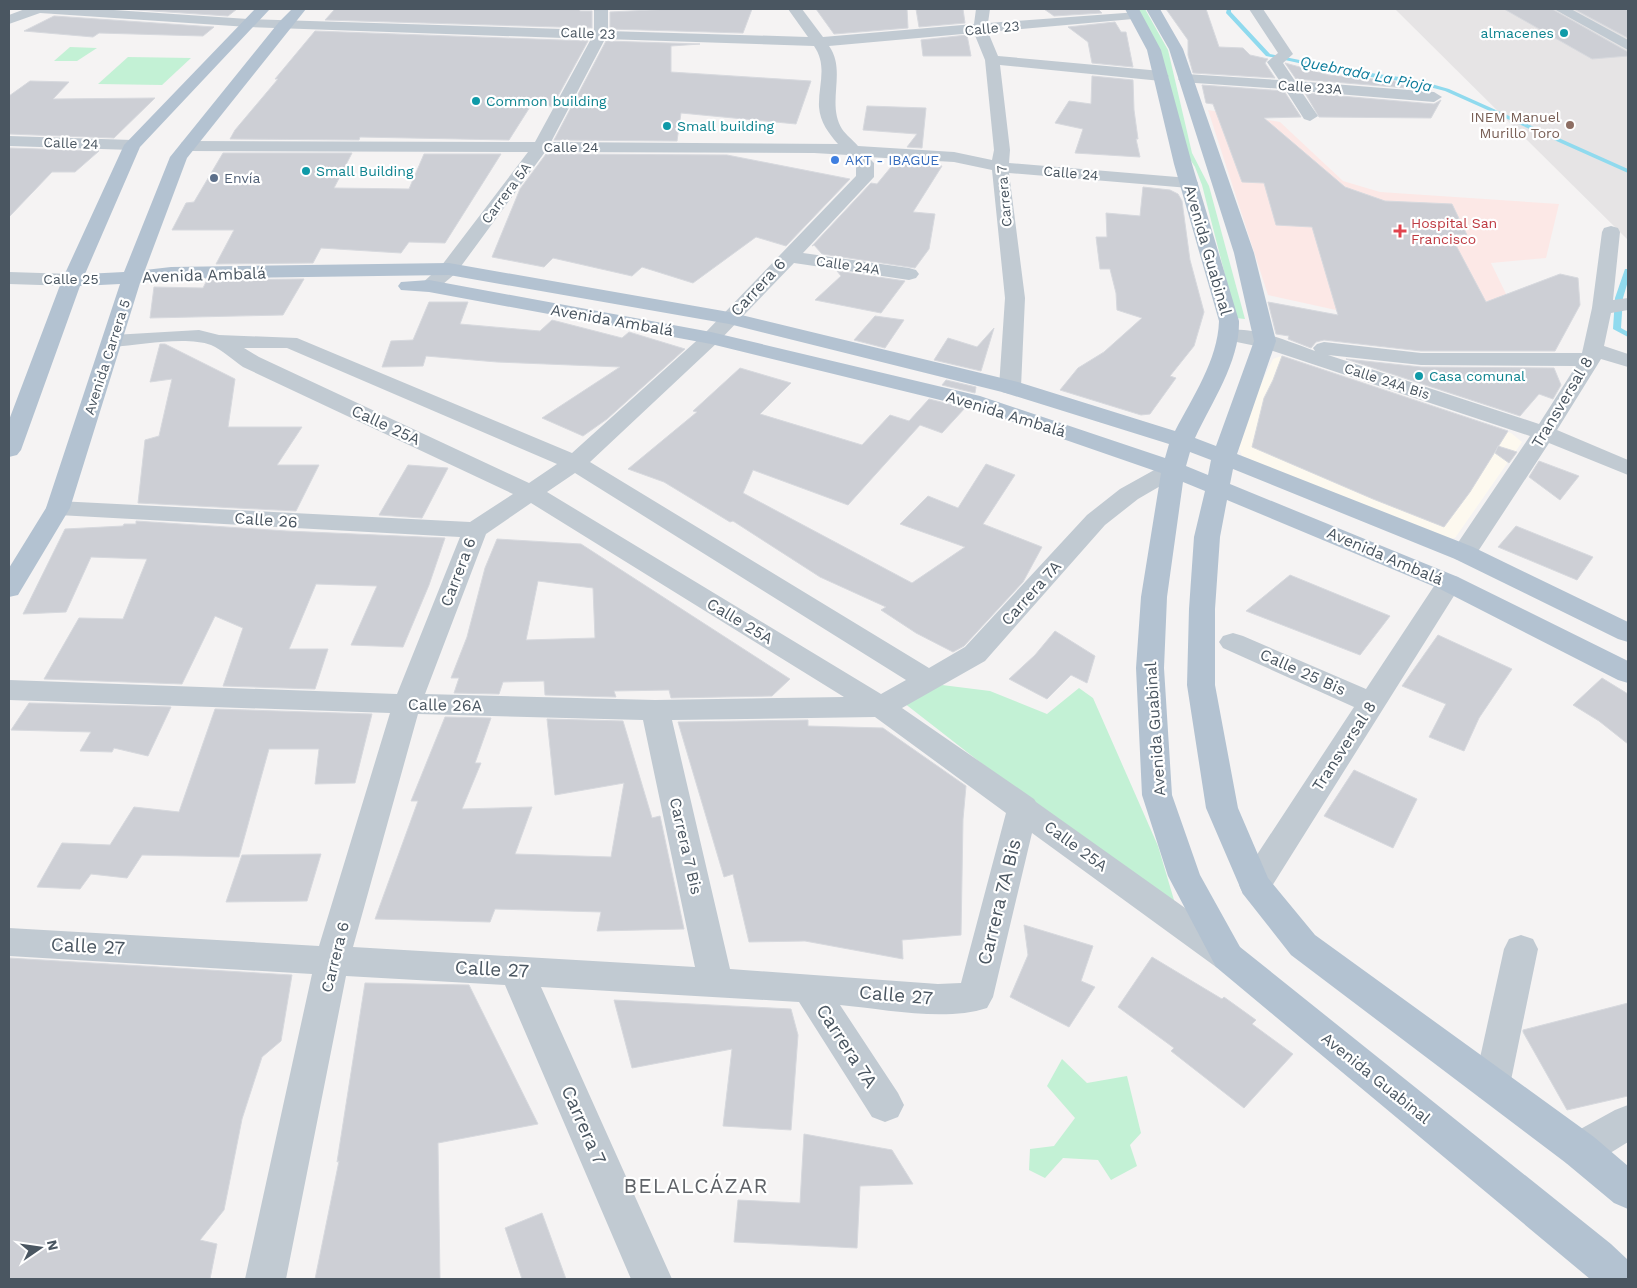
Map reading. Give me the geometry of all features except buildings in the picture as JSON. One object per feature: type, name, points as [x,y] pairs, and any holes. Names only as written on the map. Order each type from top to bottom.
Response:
[{"type":"main road","points":[[9,450],[72,280],[132,145],[263,9]]},
{"type":"main road","name":"Avenida Carrera 5","points":[[9,589],[58,508],[132,278],[180,157],[284,24],[299,9]]},
{"type":"main road","name":"Avenida Guabinal","points":[[1153,9],[1176,49],[1244,254],[1265,340]]},
{"type":"main road","name":"Avenida Guabinal","points":[[1132,12],[1154,50],[1183,164],[1230,321],[1229,335],[1219,365],[1177,455],[1155,588],[1150,668],[1157,795],[1184,876],[1228,957],[1597,1258],[1618,1279]]},
{"type":"main road","name":"Avenida Ambalá","points":[[132,278],[171,273],[449,269],[729,318],[1010,387],[1220,472],[1464,554],[1628,633]]},
{"type":"main road","name":"Calle 25","points":[[72,280],[132,278]]},
{"type":"main road","name":"Avenida Ambalá","points":[[132,278],[166,284],[429,286],[711,338],[980,403],[1177,455]]},
{"type":"main road","points":[[1265,340],[1220,472],[1207,537],[1202,609],[1201,685],[1222,808],[1255,885],[1303,945],[1580,1150],[1628,1190]]},
{"type":"main road","name":"Avenida Ambalá","points":[[1220,472],[1449,583],[1628,673]]},
{"type":"street","points":[[9,20],[37,9]]},
{"type":"street","name":"Calle 23","points":[[41,9],[248,23],[820,42],[980,30],[1132,12]]},
{"type":"street","name":"Carrera 5A","points":[[429,286],[449,269],[541,146],[601,34],[601,9]]},
{"type":"street","name":"Carrera 6","points":[[265,1279],[332,960],[407,704],[475,530],[575,463],[711,338],[787,256],[865,177],[865,163],[834,130],[827,108],[830,68],[820,42],[795,9]]},
{"type":"street","name":"Carrera 7","points":[[983,9],[980,30],[992,60],[1015,298],[1010,387]]},
{"type":"street","points":[[1256,9],[1281,58],[1275,62],[1310,116]]},
{"type":"street","points":[[1561,9],[1628,46]]},
{"type":"street","points":[[992,60],[1161,76]]},
{"type":"street","name":"Calle 23A","points":[[1186,79],[1289,84],[1434,97]]},
{"type":"street","name":"Calle 24","points":[[9,141],[132,145]]},
{"type":"street","name":"Calle 24","points":[[188,146],[814,148],[1001,159],[1189,183]]},
{"type":"street","name":"Calle 24","points":[[1001,159],[1030,153]]},
{"type":"street","points":[[1164,162],[1183,164]]},
{"type":"street","name":"Transversal 8","points":[[1464,554],[1544,434],[1592,355],[1603,308],[1611,232]]},
{"type":"street","name":"Calle 24A","points":[[787,256],[909,274]]},
{"type":"street","name":"Calle 25","points":[[9,278],[72,280]]},
{"type":"street","points":[[1603,308],[1628,304]]},
{"type":"street","name":"Calle 24A Bis","points":[[1229,335],[1265,340],[1544,434],[1628,468]]},
{"type":"street","name":"Calle 25A","points":[[113,341],[200,336],[219,341],[290,342],[575,463],[930,681]]},
{"type":"street","points":[[1265,340],[1421,359],[1540,361],[1592,355],[1628,361]]},
{"type":"street","name":"Calle 25A","points":[[219,341],[251,362],[531,493],[881,707],[1228,957]]},
{"type":"street","name":"Carrera 7A","points":[[881,707],[975,654],[1096,520],[1177,455]]},
{"type":"street","name":"Calle 26","points":[[58,508],[321,524],[475,530]]},
{"type":"street","name":"Transversal 8","points":[[1255,885],[1449,583]]},
{"type":"street","name":"Calle 25 Bis","points":[[1233,642],[1372,703]]},
{"type":"street","name":"Calle 26A","points":[[9,690],[407,704],[655,710],[881,707]]},
{"type":"street","name":"Carrera 7 Bis","points":[[655,710],[716,982]]},
{"type":"street","name":"Carrera 7A Bis","points":[[975,997],[1022,807]]},
{"type":"street","name":"Calle 27","points":[[9,942],[716,982],[938,999],[975,997]]},
{"type":"street","points":[[1492,1085],[1521,949]]},
{"type":"street","name":"Carrera 7","points":[[516,971],[652,1279]]},
{"type":"street","name":"Carrera 7A","points":[[810,988],[885,1105]]},
{"type":"street","points":[[1580,1150],[1628,1122]]},
{"type":"shaded area","name":"INEM Manuel Murillo Toro","points":[[1395,9],[1628,9],[1628,240]]},
{"type":"shaded area","name":"Hospital San Francisco","points":[[1208,110],[1280,122],[1343,181],[1380,192],[1559,204],[1546,258],[1491,263],[1508,298],[1395,323],[1268,295]]},
{"type":"shaded area","points":[[1281,356],[1511,433],[1522,442],[1455,538],[1440,540],[1242,456],[1237,443],[1253,401],[1273,359]]},
{"type":"green space","points":[[1138,9],[1145,9],[1168,50],[1192,153],[1209,186],[1245,319],[1236,318],[1202,185],[1195,167],[1186,153]]},
{"type":"green space","points":[[70,47],[97,48],[77,61],[54,61]]},
{"type":"green space","points":[[128,57],[191,58],[162,85],[98,84]]},
{"type":"green space","points":[[942,685],[990,691],[1047,714],[1079,688],[1093,698],[1158,846],[1179,917],[904,703]]},
{"type":"green space","points":[[1062,1059],[1087,1083],[1127,1076],[1141,1133],[1130,1145],[1137,1166],[1111,1180],[1098,1160],[1063,1158],[1045,1178],[1029,1170],[1030,1149],[1054,1146],[1075,1118],[1047,1086]]},
{"type":"waterway","name":"Quebrada La Pioja","points":[[1229,9],[1228,12],[1268,55],[1349,72],[1414,81],[1447,90],[1628,171]]},
{"type":"waterway","name":"Quebrada La Pioja","points":[[1628,271],[1619,298],[1617,329],[1628,335]]},
{"type":"place","name":"almacenes","points":[[1564,33]]},
{"type":"place","name":"Common building","points":[[476,101]]},
{"type":"place","name":"INEM Manuel Murillo Toro","points":[[1570,125]]},
{"type":"place","name":"Small building","points":[[667,126]]},
{"type":"place","name":"AKT - IBAGUE","points":[[835,160]]},
{"type":"place","name":"Small Building","points":[[306,171]]},
{"type":"place","name":"Envía","points":[[214,178]]},
{"type":"place","name":"Hospital San Francisco","points":[[1400,231]]},
{"type":"place","name":"Casa comunal","points":[[1419,376]]},
{"type":"district","name":"BELALCÁZAR","points":[[696,1185]]}]
